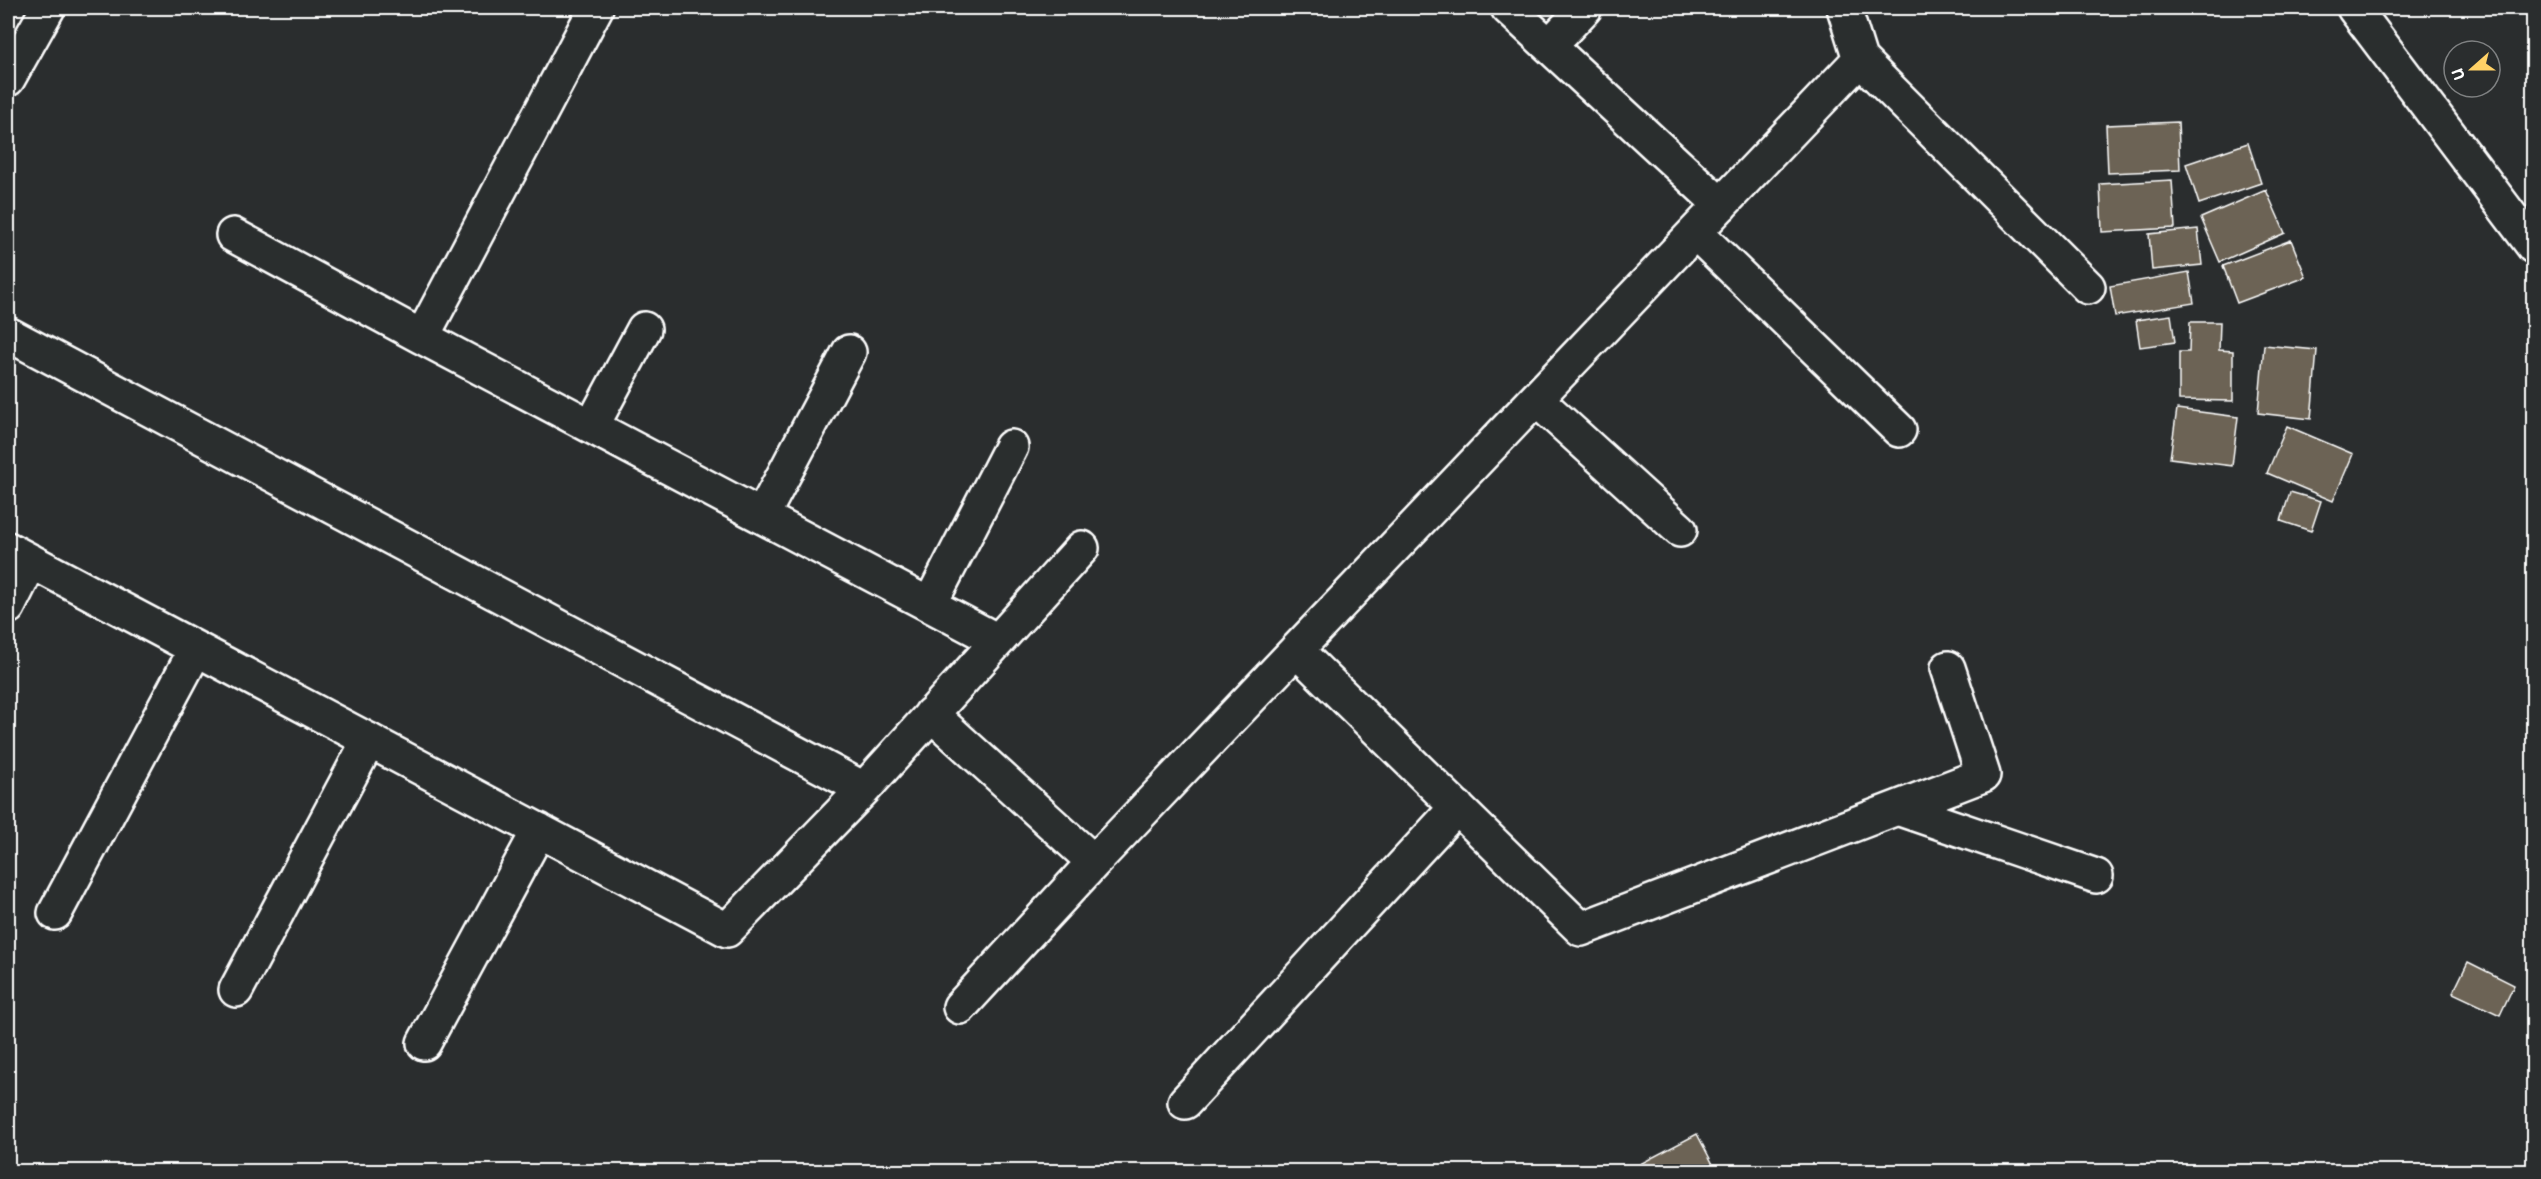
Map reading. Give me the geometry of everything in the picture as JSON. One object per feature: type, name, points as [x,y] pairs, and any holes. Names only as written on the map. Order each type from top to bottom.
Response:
[{"type":"street","points":[[8,79],[48,8]]},
{"type":"street","points":[[422,337],[596,8]]},
{"type":"street","points":[[1508,8],[1721,205]]},
{"type":"street","points":[[1549,46],[1585,8]]},
{"type":"street","points":[[1844,8],[1860,59],[2088,286]]},
{"type":"street","points":[[2354,8],[2534,247]]},
{"type":"street","points":[[960,1007],[1094,862],[1860,59]]},
{"type":"street","points":[[1695,232],[1899,430]]},
{"type":"street","points":[[232,235],[998,640]]},
{"type":"street","points":[[592,426],[644,329]]},
{"type":"street","points":[[8,334],[864,789]]},
{"type":"street","points":[[762,516],[849,352]]},
{"type":"street","points":[[1536,399],[1680,530]]},
{"type":"street","points":[[930,604],[1011,447]]},
{"type":"street","points":[[8,607],[19,555],[727,930],[864,789],[1082,548]]},
{"type":"street","points":[[55,913],[196,649]]},
{"type":"street","points":[[1296,650],[1581,929],[1983,775],[1948,668]]},
{"type":"street","points":[[932,714],[1094,862]]},
{"type":"street","points":[[236,990],[369,740]]},
{"type":"street","points":[[1185,1102],[1457,807]]},
{"type":"street","points":[[1897,808],[2096,876]]},
{"type":"street","points":[[424,1042],[539,830]]},
{"type":"building","points":[[2178,122],[2180,170],[2108,173],[2106,125]]},
{"type":"building","points":[[2248,143],[2261,183],[2199,204],[2186,164]]},
{"type":"building","points":[[2172,180],[2175,228],[2102,232],[2100,184]]},
{"type":"building","points":[[2266,190],[2285,233],[2220,262],[2201,218]]},
{"type":"building","points":[[2198,229],[2202,265],[2152,270],[2149,234]]},
{"type":"building","points":[[2291,240],[2306,277],[2237,303],[2223,266]]},
{"type":"building","points":[[2189,272],[2194,303],[2115,316],[2110,286]]},
{"type":"building","points":[[2171,315],[2175,342],[2140,347],[2136,320]]},
{"type":"building","points":[[2190,322],[2220,322],[2219,350],[2233,351],[2233,401],[2179,400],[2179,352],[2189,352]]},
{"type":"building","points":[[2264,345],[2317,350],[2311,419],[2258,413]]},
{"type":"building","points":[[2177,409],[2238,417],[2232,466],[2170,458]]},
{"type":"building","points":[[2287,426],[2353,454],[2333,501],[2267,473]]},
{"type":"building","points":[[2290,492],[2321,501],[2311,531],[2281,521]]},
{"type":"building","points":[[2468,962],[2514,985],[2500,1015],[2453,993]]},
{"type":"building","points":[[1697,1134],[1717,1172],[1644,1172],[1640,1164]]}]
